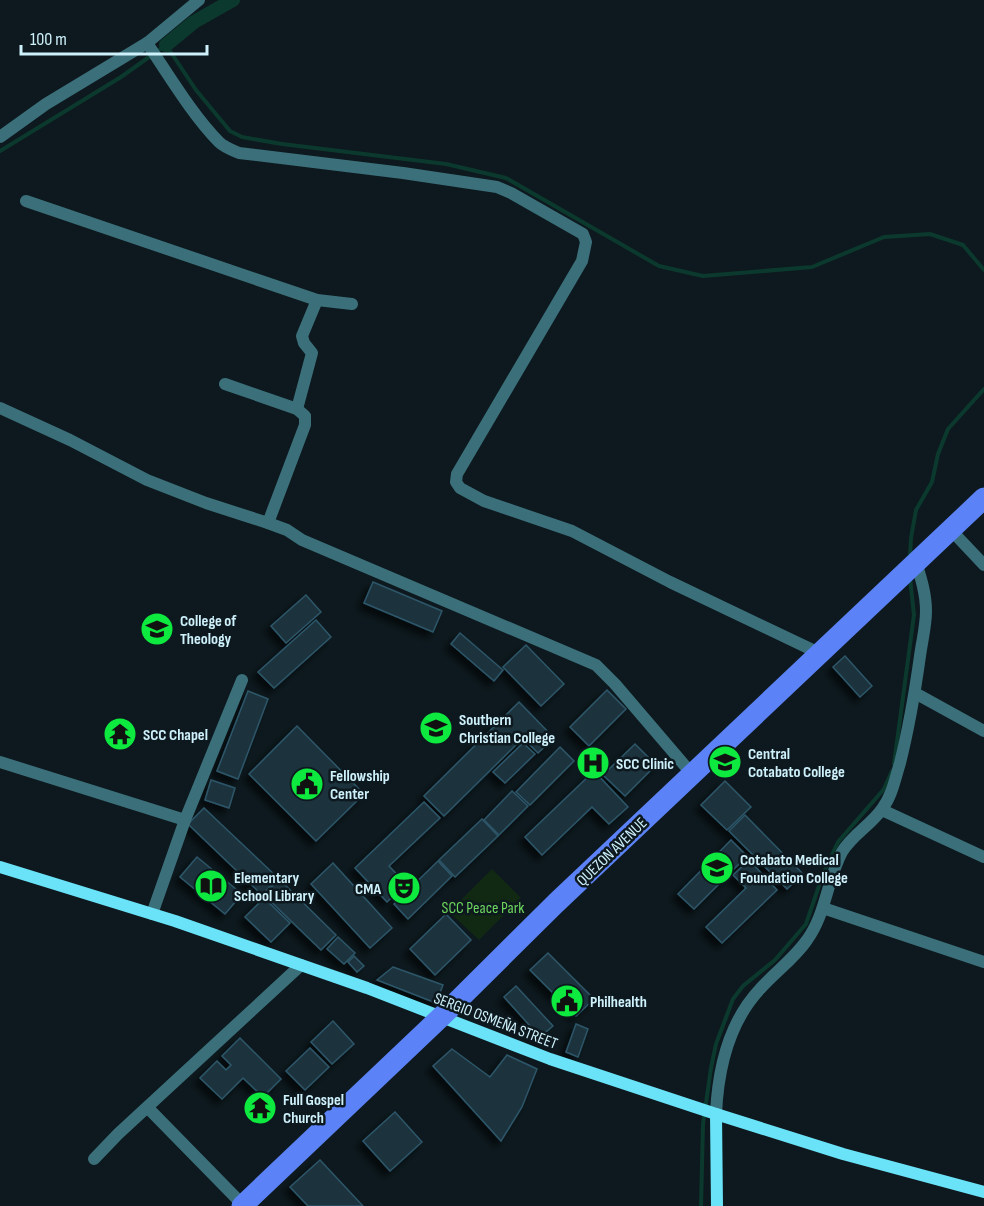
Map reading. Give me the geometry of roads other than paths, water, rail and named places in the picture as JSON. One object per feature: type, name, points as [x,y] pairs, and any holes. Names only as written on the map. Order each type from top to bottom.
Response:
[{"type":"main road","name":"QUEZON AVENUE","points":[[243,1206],[442,1016],[556,903],[984,498]]},
{"type":"street","points":[[0,137],[46,104],[147,43],[199,0]]},
{"type":"street","points":[[147,43],[189,104],[220,143],[239,153],[497,187],[583,234],[585,249],[582,261],[457,474],[456,482],[460,488],[484,501],[572,531],[670,582],[821,654]]},
{"type":"street","points":[[26,201],[317,300],[352,304]]},
{"type":"street","points":[[297,409],[312,353],[304,343],[302,336],[317,300]]},
{"type":"street","points":[[225,384],[297,409],[305,416],[305,425],[268,523]]},
{"type":"street","points":[[0,408],[70,440],[147,480],[206,503],[268,523],[334,554],[596,665],[692,774]]},
{"type":"street","points":[[951,530],[984,565]]},
{"type":"street","points":[[717,1206],[717,1087],[723,1058],[733,1030],[744,1009],[760,989],[799,952],[815,927],[843,851],[862,828],[882,810],[892,789],[909,727],[926,615],[923,587],[916,562]]},
{"type":"street","points":[[152,914],[185,820],[242,680]]},
{"type":"street","points":[[915,693],[984,731]]},
{"type":"street","points":[[0,762],[185,820]]},
{"type":"street","points":[[882,810],[984,857]]},
{"type":"street","name":"SERGIO OSMEÑA STREET","points":[[0,867],[152,914],[301,965],[442,1016],[550,1059],[716,1114],[843,1154],[984,1192]]},
{"type":"street","points":[[823,908],[984,962]]},
{"type":"street","points":[[94,1160],[301,965]]},
{"type":"street","points":[[148,1108],[243,1206]]},
{"type":"waterway","points":[[166,45],[194,22],[233,0]]},
{"type":"waterway","points":[[0,151],[121,77],[166,45],[196,90],[230,131],[242,137],[446,164],[506,178],[659,266],[703,276],[812,267],[884,237],[930,234],[963,245],[984,270]]},
{"type":"waterway","points":[[910,556],[916,510],[932,482],[938,454],[948,429],[984,389]]},
{"type":"waterway","points":[[894,764],[914,615],[910,578]]},
{"type":"waterway","points":[[701,1206],[703,1124],[711,1068],[716,1044],[733,999],[743,986],[775,960],[806,924],[823,874],[838,842],[884,789],[892,771]]},
{"type":"place","name":"College of Theology","points":[[157,629]]},
{"type":"place","name":"Southern Christian College","points":[[436,728]]},
{"type":"place","name":"SCC Chapel","points":[[120,734]]},
{"type":"place","name":"Central Cotabato College","points":[[725,762]]},
{"type":"place","name":"SCC Clinic","points":[[593,763]]},
{"type":"place","name":"Fellowship Center","points":[[307,784]]},
{"type":"place","name":"Cotabato Medical Foundation College","points":[[717,868]]},
{"type":"place","name":"Elementary School Library","points":[[211,886]]},
{"type":"place","name":"CMA","points":[[404,888]]},
{"type":"place","name":"Philhealth","points":[[567,1001]]},
{"type":"place","name":"Full Gospel Church","points":[[260,1108]]},
{"type":"park label","name":"SCC Peace Park","points":[[483,907]]}]
